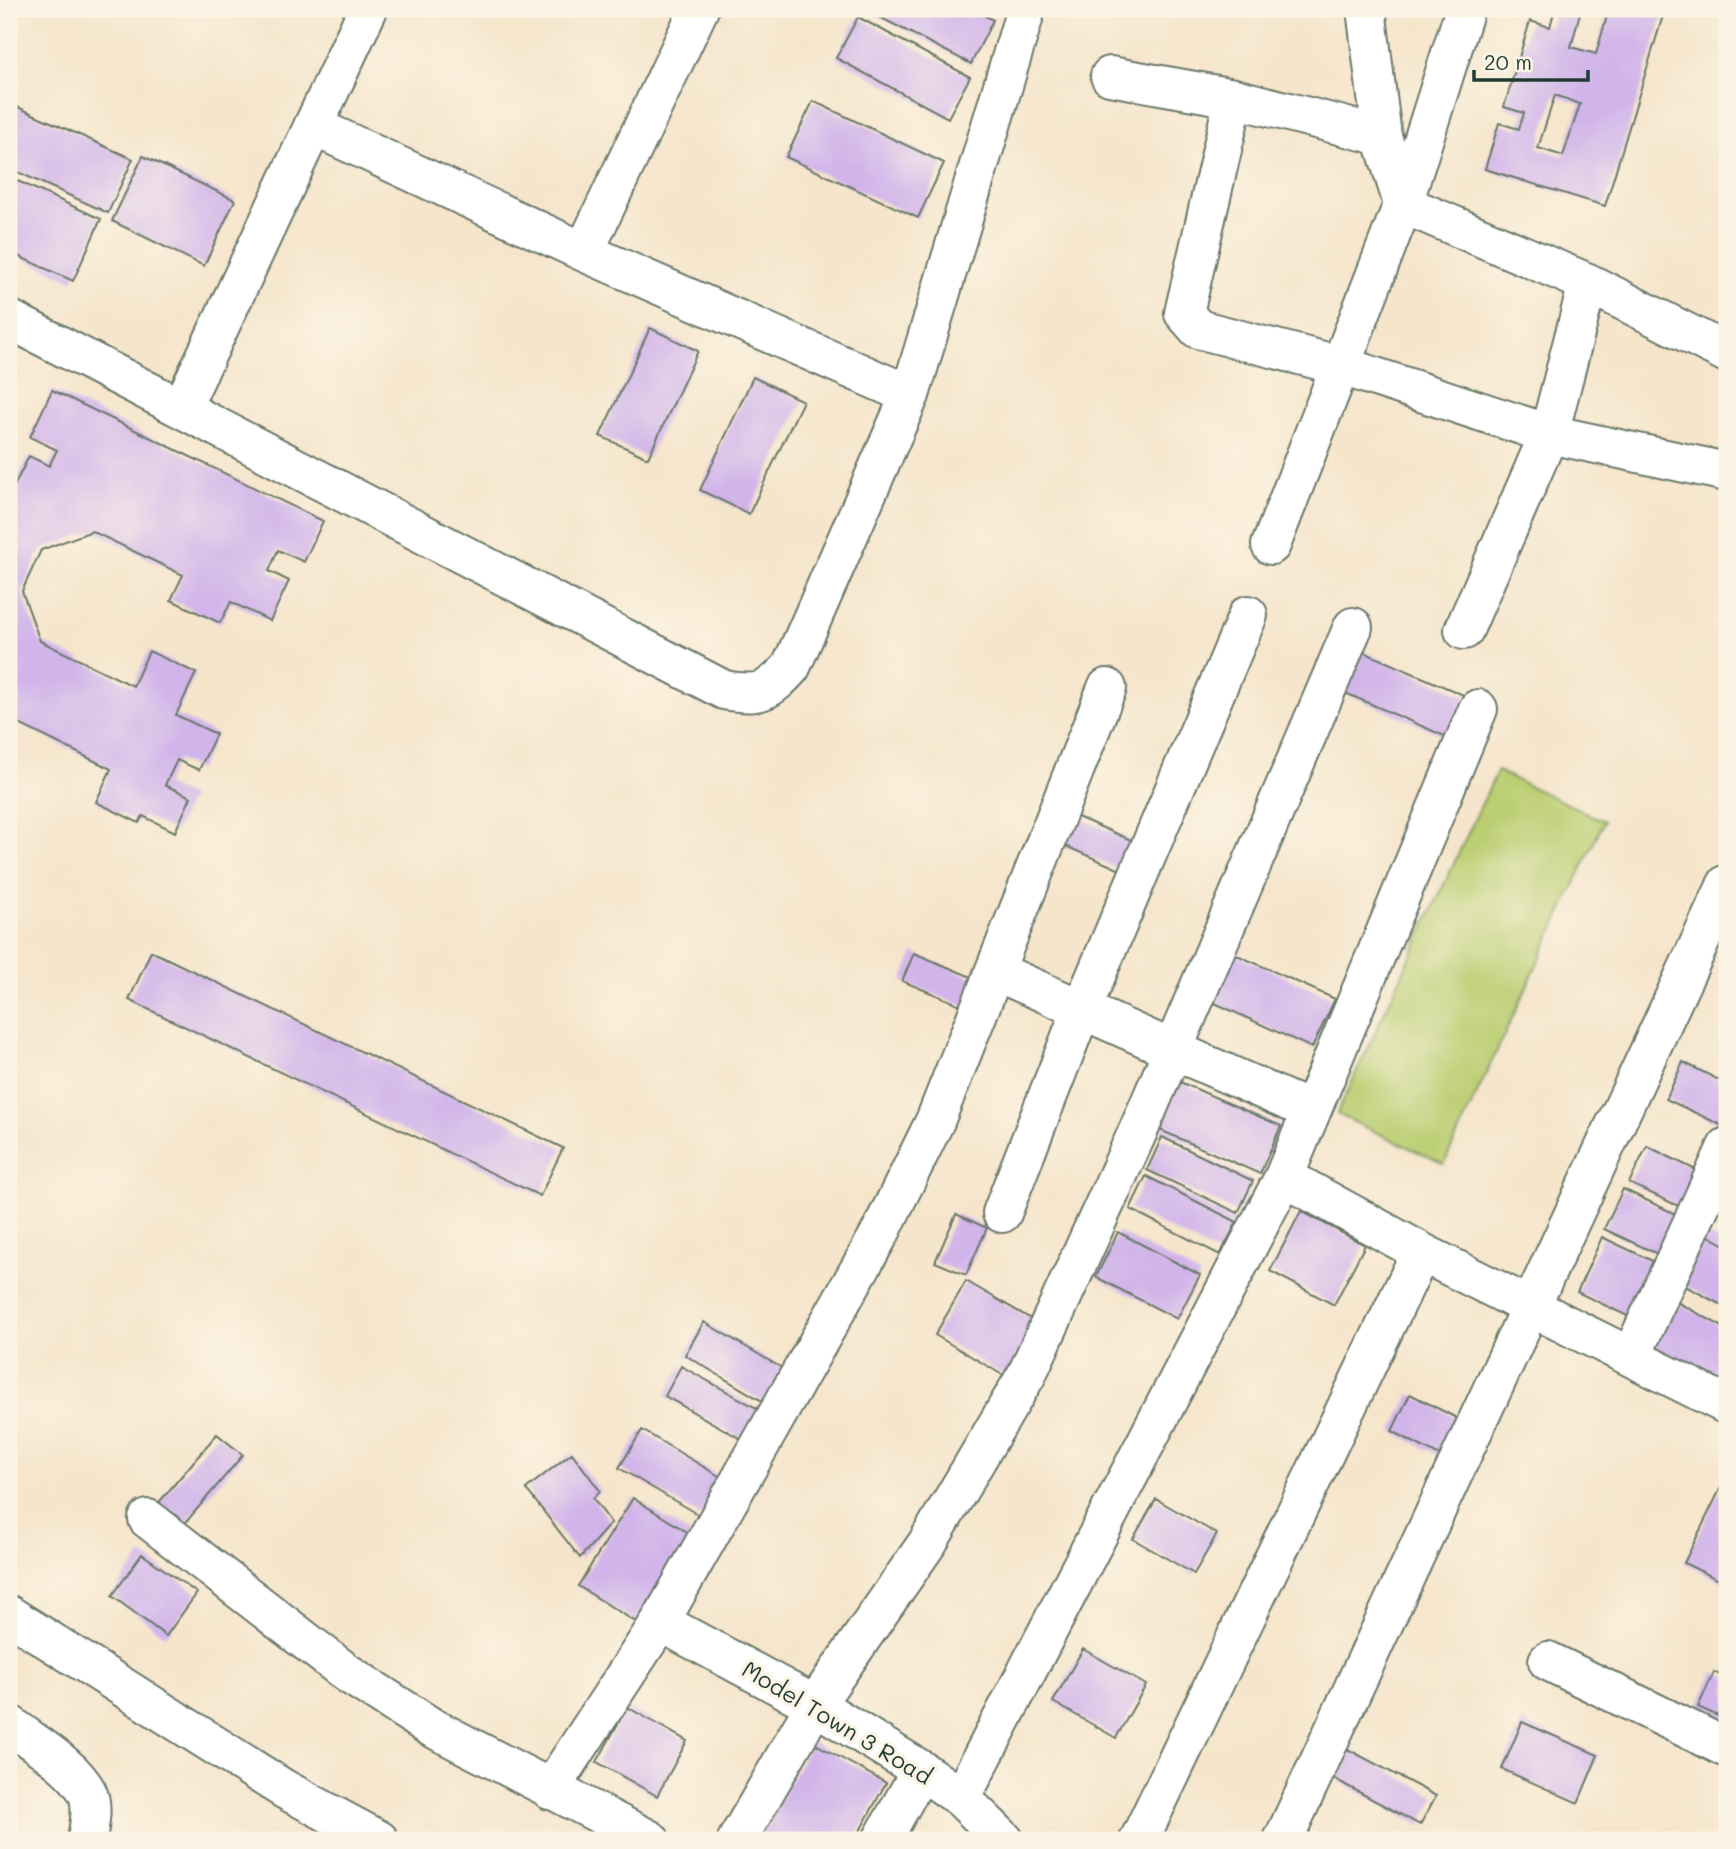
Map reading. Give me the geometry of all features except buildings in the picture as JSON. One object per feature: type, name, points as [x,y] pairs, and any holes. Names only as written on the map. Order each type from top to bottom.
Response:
[{"type":"street","points":[[182,407],[368,9]]},
{"type":"street","points":[[584,252],[699,9]]},
{"type":"street","points":[[9,319],[724,690],[750,695],[773,687],[791,667],[910,395],[1026,9]]},
{"type":"street","points":[[1366,9],[1382,136],[1404,204],[1588,283],[1727,353]]},
{"type":"street","points":[[1271,545],[1404,204],[1465,9]]},
{"type":"street","points":[[1110,76],[1234,98],[1382,136]]},
{"type":"street","points":[[1234,98],[1184,313],[1198,329],[1342,366],[1549,434],[1727,472]]},
{"type":"street","points":[[313,126],[584,252],[910,395]]},
{"type":"street","points":[[1464,630],[1549,434],[1588,283]]},
{"type":"street","points":[[1002,1213],[1081,1012],[1248,615]]},
{"type":"street","points":[[737,1840],[816,1705],[928,1542],[1027,1374],[1139,1129],[1353,627]]},
{"type":"street","points":[[550,1790],[660,1622],[880,1233],[935,1121],[1107,688]]},
{"type":"street","points":[[961,1798],[1284,1177],[1478,709]]},
{"type":"street","points":[[1283,1840],[1727,884]]},
{"type":"street","points":[[995,971],[1081,1012],[1311,1111]]},
{"type":"street","points":[[1631,1357],[1727,1147]]},
{"type":"street","points":[[1284,1177],[1421,1252],[1727,1405]]},
{"type":"street","points":[[1139,1840],[1421,1252]]},
{"type":"street","points":[[148,1519],[346,1673],[431,1727],[650,1840]]},
{"type":"street","points":[[9,1615],[284,1789],[379,1840]]},
{"type":"street","name":"Model Town 3 Road","points":[[660,1622],[816,1705],[921,1770],[961,1798],[1004,1840]]},
{"type":"street","points":[[1548,1661],[1727,1748]]},
{"type":"street","points":[[9,1724],[72,1774],[88,1793],[91,1817],[87,1840]]},
{"type":"street","points":[[882,1840],[921,1770]]},
{"type":"green space","points":[[1497,771],[1604,821],[1444,1164],[1337,1114]]}]
